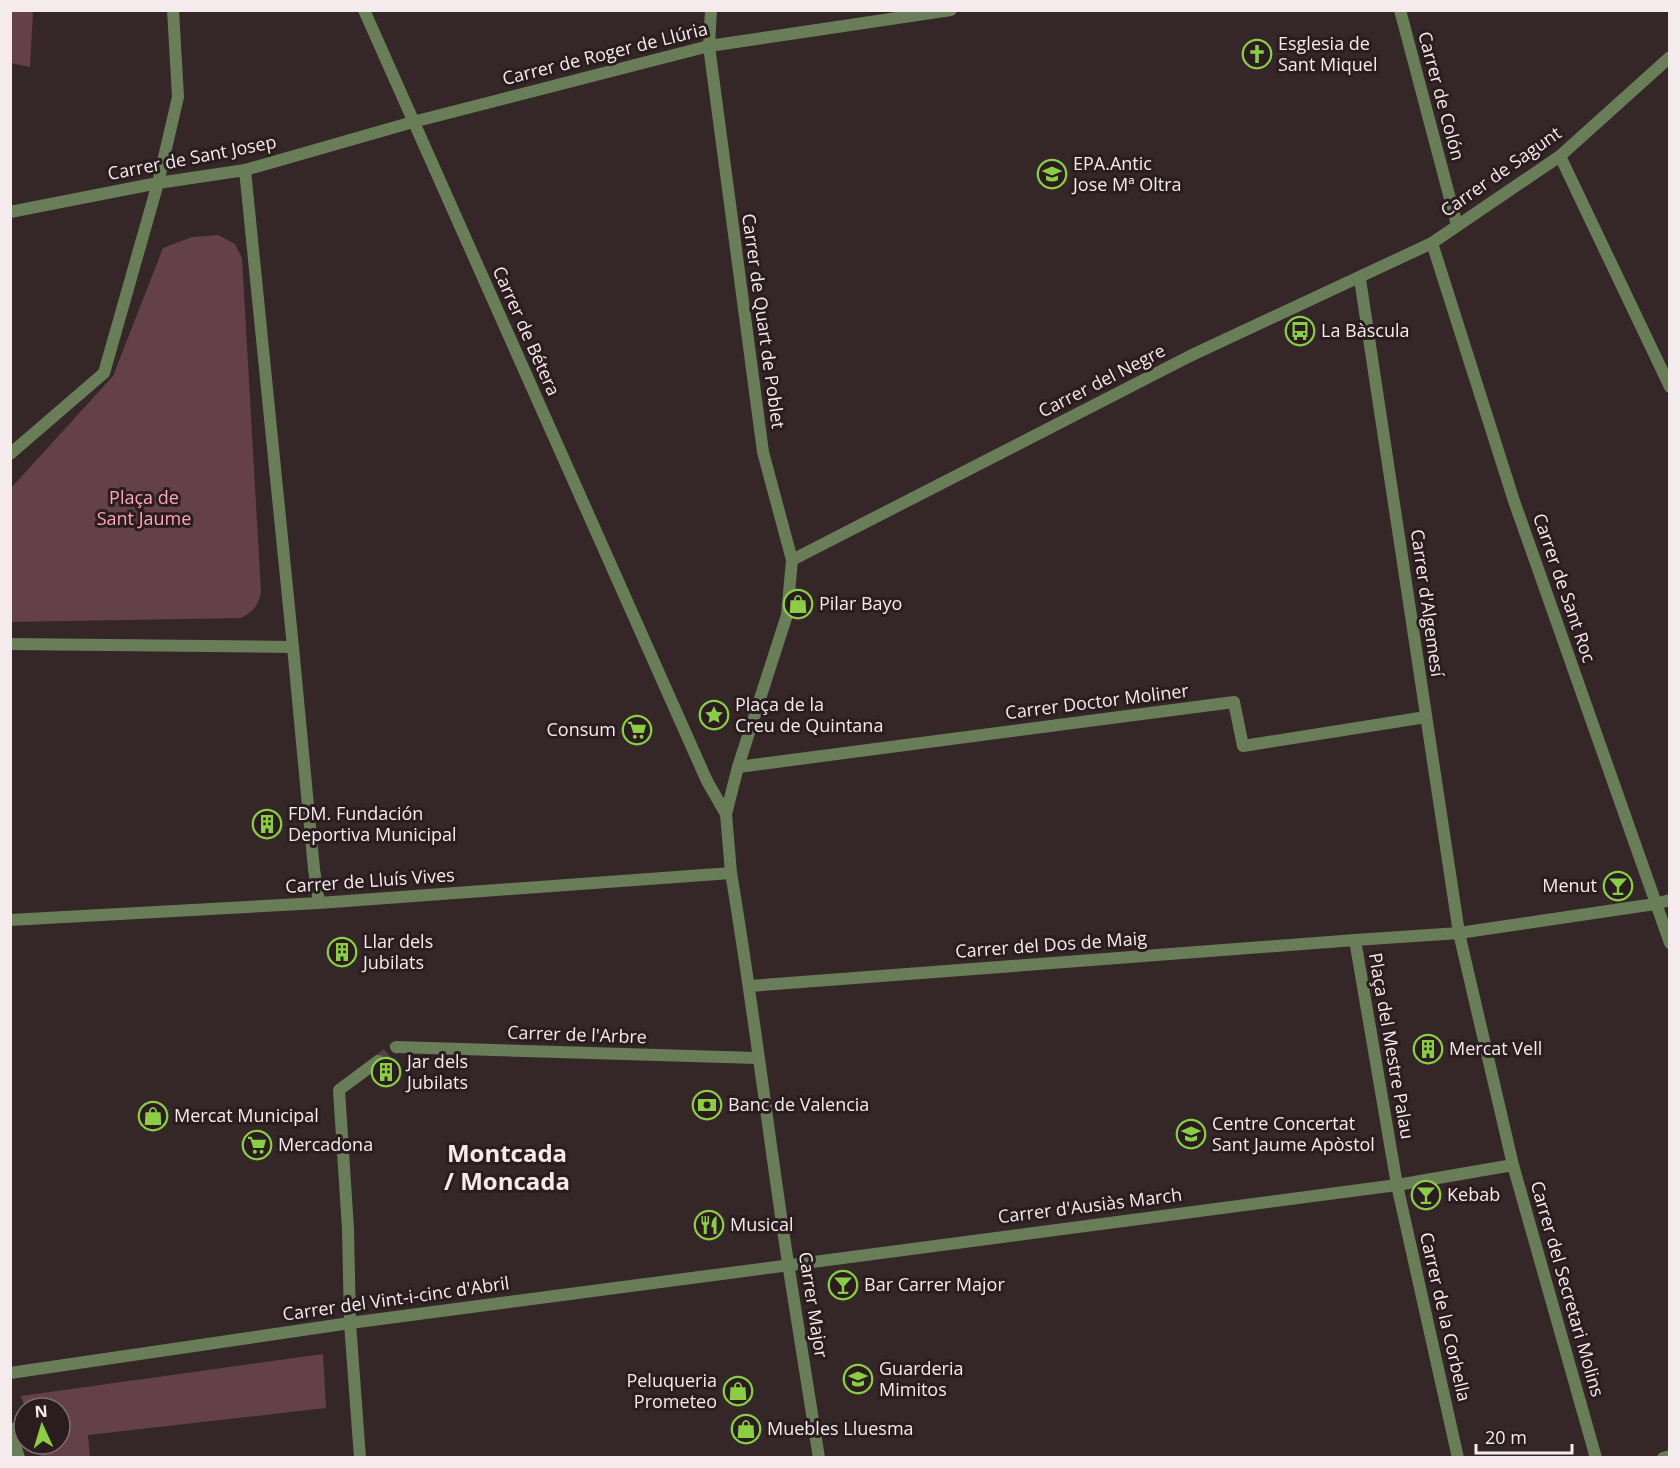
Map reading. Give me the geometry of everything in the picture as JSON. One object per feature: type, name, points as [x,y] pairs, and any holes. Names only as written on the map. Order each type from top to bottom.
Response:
[{"type":"street","points":[[10,454],[104,373],[158,183],[178,96],[173,10]]},
{"type":"street","name":"Carrer de Bétera","points":[[364,10],[706,781],[726,814]]},
{"type":"street","name":"Carrer de Quart de Poblet","points":[[711,10],[709,46],[763,452],[792,560],[787,615],[738,767]]},
{"type":"street","name":"Carrer de Roger de Llúria","points":[[413,122],[709,46],[951,10]]},
{"type":"street","name":"Carrer de Colón","points":[[1400,10],[1457,225]]},
{"type":"street","name":"Carrer de Sagunt","points":[[1432,243],[1560,156],[1670,57]]},
{"type":"street","name":"Carrer de Sant Josep","points":[[10,212],[158,183],[245,170],[413,122]]},
{"type":"street","points":[[1560,156],[1670,387]]},
{"type":"street","points":[[245,170],[319,903]]},
{"type":"street","name":"Carrer del Negre","points":[[792,560],[1190,356],[1360,279],[1432,243]]},
{"type":"street","name":"Carrer de Sant Roc","points":[[1432,243],[1514,501],[1670,943]]},
{"type":"street","name":"Carrer d'Algemesí","points":[[1360,279],[1459,933]]},
{"type":"street","points":[[10,644],[293,647]]},
{"type":"street","name":"Carrer Doctor Moliner","points":[[738,767],[1234,702],[1243,746],[1426,717]]},
{"type":"street","points":[[731,873],[726,814],[738,767]]},
{"type":"street","name":"Carrer de Lluís Vives","points":[[10,920],[319,903],[731,873]]},
{"type":"street","name":"Carrer Major","points":[[731,873],[750,986],[757,1058],[819,1458]]},
{"type":"street","name":"Plaça del Mestre Palau","points":[[1397,1185],[1355,940],[1459,933],[1670,900]]},
{"type":"street","points":[[1397,1185],[1513,1165],[1459,933]]},
{"type":"street","name":"Carrer del Dos de Maig","points":[[750,986],[1355,940]]},
{"type":"street","name":"Carrer de l'Arbre","points":[[396,1047],[757,1058]]},
{"type":"street","points":[[360,1458],[350,1323],[348,1228],[339,1090],[378,1061]]},
{"type":"street","name":"Carrer del Secretari Molins","points":[[1513,1165],[1596,1458]]},
{"type":"street","name":"Carrer d'Ausiàs March","points":[[788,1263],[1397,1185]]},
{"type":"street","name":"Carrer de la Corbella","points":[[1397,1185],[1458,1458]]},
{"type":"street","name":"Carrer del Vint-i-cinc d'Abril","points":[[10,1373],[350,1323],[788,1263]]},
{"type":"street","points":[[10,1428],[19,1458]]},
{"type":"street","points":[[1664,1458],[1670,1456]]},
{"type":"green space","points":[[10,11],[33,11],[30,67],[11,63]]},
{"type":"green space","name":"Plaça de Sant Jaume","points":[[218,235],[235,244],[242,258],[261,592],[257,605],[241,618],[11,622],[11,488],[113,376],[163,248],[192,237]]},
{"type":"green space","points":[[323,1354],[326,1408],[88,1435],[90,1457],[41,1457],[72,1456],[72,1396],[21,1396]]},
{"type":"tunnel","points":[[378,1061],[396,1047]]},
{"type":"place","name":"Esglesia de Sant Miquel","points":[[1257,54]]},
{"type":"place","name":"EPA.Antic Jose Mª Oltra","points":[[1052,174]]},
{"type":"place","name":"La Bàscula","points":[[1300,331]]},
{"type":"place","name":"Pilar Bayo","points":[[798,604]]},
{"type":"place","name":"Plaça de la Creu de Quintana","points":[[714,715]]},
{"type":"place","name":"Consum","points":[[637,730]]},
{"type":"place","name":"FDM. Fundación Deportiva Municipal","points":[[267,824]]},
{"type":"place","name":"Menut","points":[[1618,886]]},
{"type":"place","name":"Llar dels Jubilats","points":[[342,952]]},
{"type":"place","name":"Mercat Vell","points":[[1428,1049]]},
{"type":"place","name":"Jar dels Jubilats","points":[[386,1072]]},
{"type":"place","name":"Banc de Valencia","points":[[707,1105]]},
{"type":"place","name":"Mercat Municipal","points":[[153,1116]]},
{"type":"place","name":"Centre Concertat Sant Jaume Apòstol","points":[[1191,1134]]},
{"type":"place","name":"Mercadona","points":[[257,1145]]},
{"type":"place","name":"Kebab","points":[[1426,1195]]},
{"type":"place","name":"Musical","points":[[709,1225]]},
{"type":"place","name":"Bar Carrer Major","points":[[843,1285]]},
{"type":"place","name":"Guarderia Mimitos","points":[[858,1379]]},
{"type":"place","name":"Peluqueria Prometeo","points":[[738,1391]]},
{"type":"place","name":"Muebles Lluesma","points":[[746,1429]]},
{"type":"district","name":"Montcada / Moncada","points":[[507,1168]]}]
